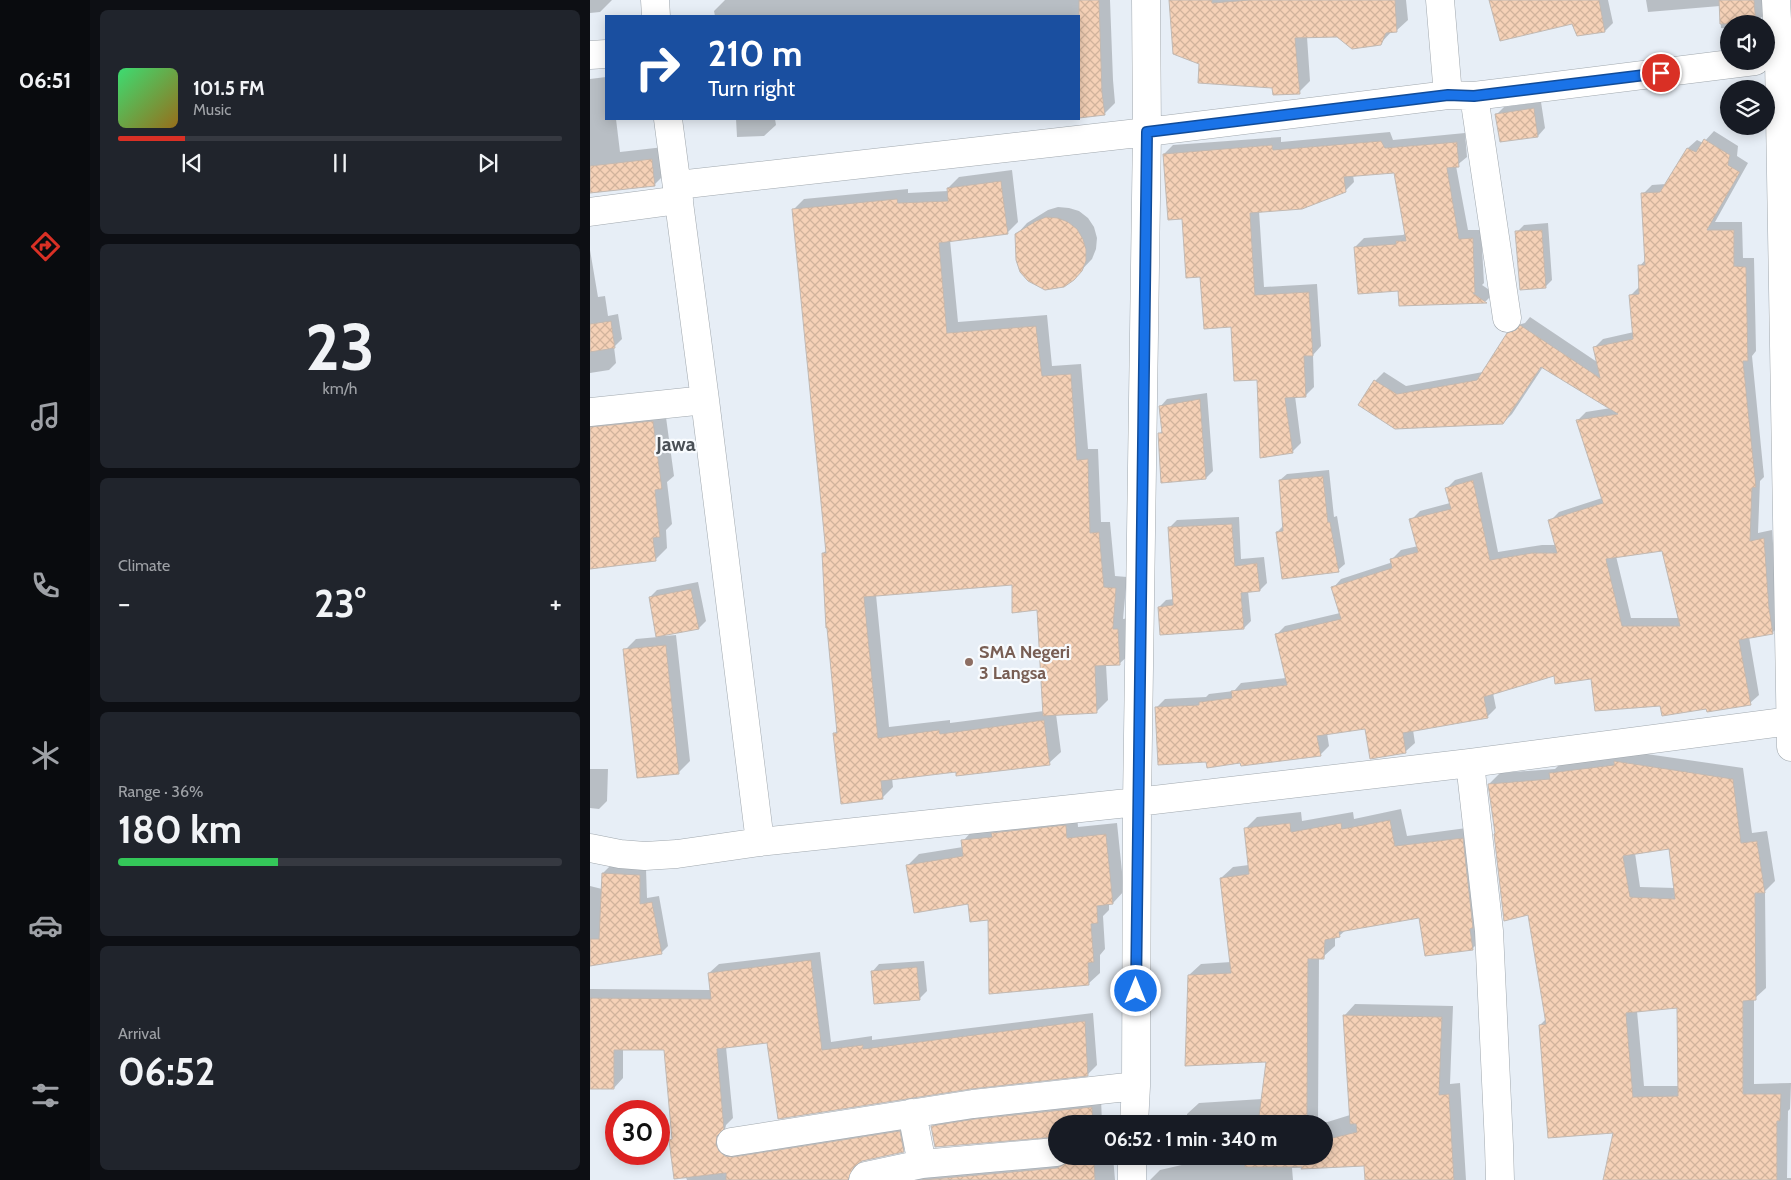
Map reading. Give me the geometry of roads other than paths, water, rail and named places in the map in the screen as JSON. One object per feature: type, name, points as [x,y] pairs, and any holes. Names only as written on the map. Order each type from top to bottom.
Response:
[{"type":"street","points":[[654,0],[656,15]]},
{"type":"street","points":[[1134,1115],[1147,132],[1146,0]]},
{"type":"street","points":[[1440,0],[1507,318]]},
{"type":"street","points":[[1775,20],[1776,0]]},
{"type":"street","points":[[590,55],[605,54]]},
{"type":"street","points":[[590,212],[679,192],[1147,132],[1720,66]]},
{"type":"street","points":[[1773,70],[1789,442],[1791,748]]},
{"type":"street","points":[[668,120],[679,192],[760,842]]},
{"type":"street","points":[[590,412],[705,400]]},
{"type":"street","points":[[590,848],[620,854],[645,856],[677,854],[760,842],[1137,802],[1470,763],[1790,721]]},
{"type":"street","points":[[1470,763],[1489,931],[1500,1180]]},
{"type":"street","points":[[732,1142],[912,1113],[1136,1086]]},
{"type":"street","points":[[912,1113],[922,1164]]},
{"type":"street","points":[[862,1180],[866,1176],[922,1164],[1048,1153]]},
{"type":"street","points":[[1132,1165],[1132,1180]]},
{"type":"place","name":"SMA Negeri 3 Langsa","points":[[969,662]]},
{"type":"district","name":"Jawa","points":[[676,444]]}]
